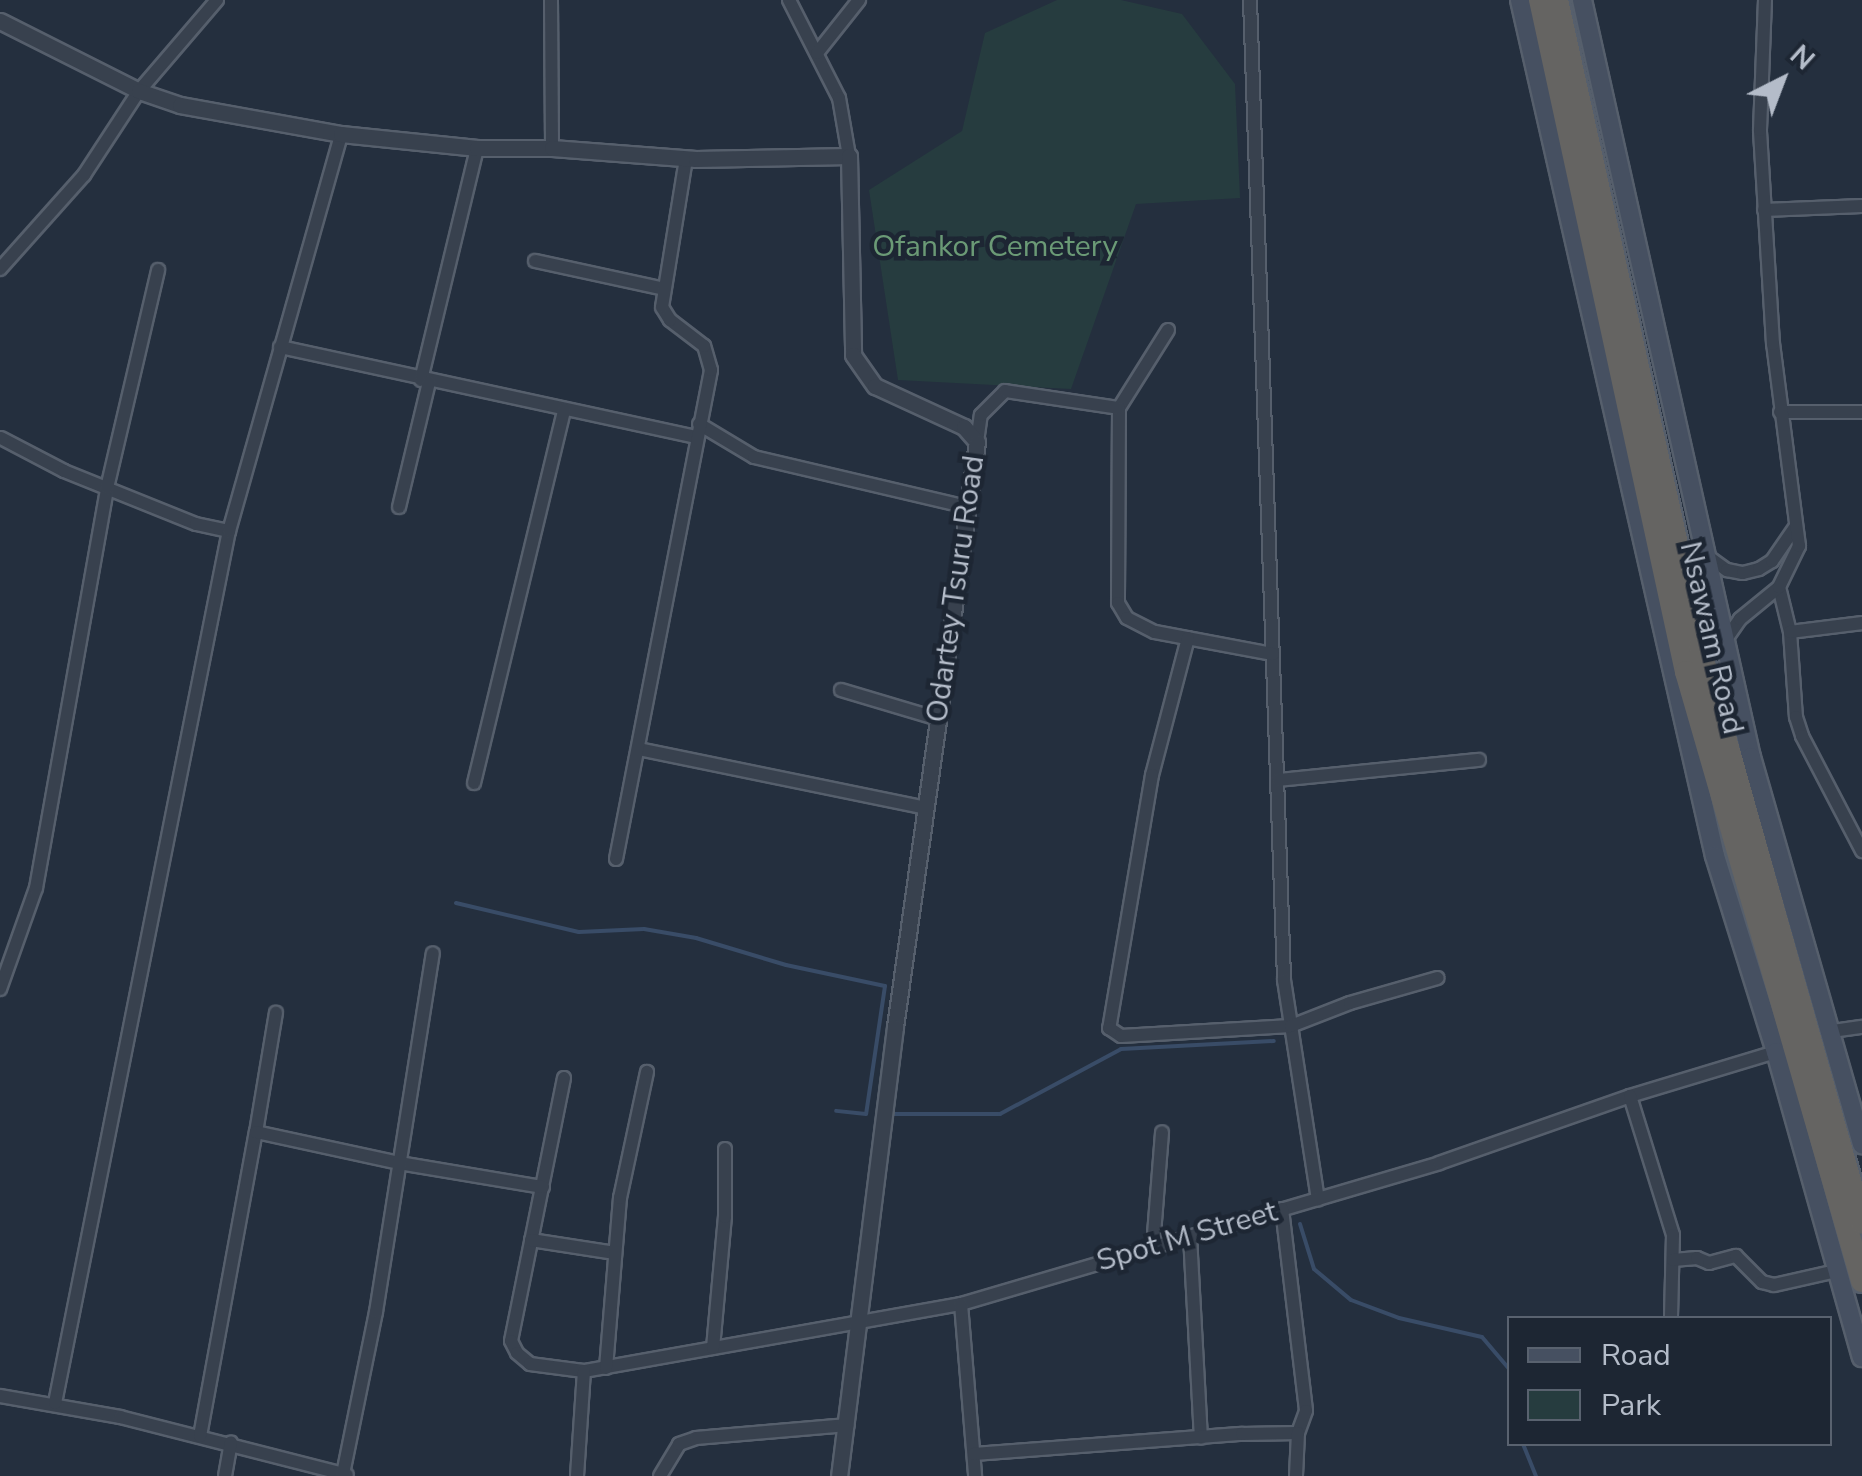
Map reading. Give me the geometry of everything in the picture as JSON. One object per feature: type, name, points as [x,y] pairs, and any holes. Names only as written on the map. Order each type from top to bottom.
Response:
[{"type":"highway","name":"Nsawam Road","points":[[1540,0],[1686,672],[1862,1280]]},
{"type":"highway","name":"Nsawam Road","points":[[1558,0],[1700,648],[1862,1222]]},
{"type":"main road","points":[[1520,0],[1714,856],[1776,1052],[1862,1357]]},
{"type":"main road","points":[[1582,0],[1640,276],[1751,757],[1862,1144]]},
{"type":"street","points":[[0,269],[84,174],[139,91],[217,0]]},
{"type":"street","points":[[551,0],[552,148]]},
{"type":"street","points":[[0,21],[139,91],[180,105],[341,134],[477,148],[552,148],[686,158],[848,156],[844,114],[789,0]]},
{"type":"street","points":[[817,53],[859,0]]},
{"type":"street","points":[[1250,0],[1284,980],[1318,1198]]},
{"type":"street","points":[[1724,642],[1740,619],[1779,586],[1799,546],[1780,412],[1764,210],[1760,130],[1766,0]]},
{"type":"street","points":[[56,1403],[229,531],[341,134]]},
{"type":"street","points":[[399,507],[477,148]]},
{"type":"street","name":"Odartey Tsuru Road","points":[[839,1476],[856,1325],[977,442],[964,427],[875,386],[853,355],[848,305],[848,156]]},
{"type":"street","points":[[616,859],[710,356],[699,340],[670,320],[662,307],[686,158]]},
{"type":"street","points":[[1764,210],[1862,206]]},
{"type":"street","points":[[536,260],[664,289]]},
{"type":"street","points":[[0,989],[36,888],[107,488],[158,270]]},
{"type":"street","points":[[1168,330],[1119,408],[1118,603],[1128,618],[1155,632],[1273,654]]},
{"type":"street","points":[[280,347],[564,410],[697,430],[754,457],[967,507]]},
{"type":"street","points":[[977,442],[981,415],[1005,391],[1119,408]]},
{"type":"street","points":[[474,783],[564,410]]},
{"type":"street","points":[[1780,412],[1862,412]]},
{"type":"street","points":[[0,438],[33,457],[107,488],[196,524],[229,531]]},
{"type":"street","points":[[1706,556],[1727,570],[1743,573],[1759,568],[1772,562],[1796,526]]},
{"type":"street","points":[[1779,586],[1790,632],[1796,717],[1802,736],[1862,851]]},
{"type":"street","points":[[1790,632],[1862,623]]},
{"type":"street","points":[[1188,638],[1152,775],[1109,1028],[1120,1036],[1291,1026],[1350,1003],[1437,978]]},
{"type":"street","points":[[841,690],[938,719]]},
{"type":"street","points":[[639,750],[926,808]]},
{"type":"street","points":[[1278,780],[1363,775],[1480,760]]},
{"type":"street","points":[[0,1396],[56,1403],[231,1443],[346,1475],[376,1312],[432,953]]},
{"type":"street","points":[[200,1436],[276,1012]]},
{"type":"street","points":[[1832,1031],[1862,1027]]},
{"type":"street","name":"Spot M Street","points":[[531,1240],[511,1341],[517,1353],[530,1364],[584,1371],[606,1368],[961,1304],[1440,1162],[1630,1096],[1776,1052]]},
{"type":"street","points":[[606,1368],[620,1198],[648,1072]]},
{"type":"street","points":[[564,1078],[531,1240],[614,1252]]},
{"type":"street","points":[[1630,1096],[1666,1208],[1673,1260],[1671,1316]]},
{"type":"street","points":[[256,1132],[399,1163],[542,1186]]},
{"type":"street","points":[[1153,1247],[1162,1132]]},
{"type":"street","points":[[713,1348],[725,1217],[725,1150]]},
{"type":"street","points":[[1282,1209],[1306,1411],[1298,1434],[1296,1476]]},
{"type":"street","points":[[1190,1236],[1201,1438]]},
{"type":"street","points":[[1673,1260],[1697,1258],[1709,1263],[1736,1256],[1762,1282],[1774,1285],[1836,1271]]},
{"type":"street","points":[[961,1304],[975,1476]]},
{"type":"street","points":[[577,1476],[584,1371]]},
{"type":"street","points":[[660,1476],[679,1444],[696,1438],[847,1425]]},
{"type":"street","points":[[974,1454],[1298,1434]]},
{"type":"street","points":[[226,1476],[231,1443]]},
{"type":"green space","name":"Ofankor Cemetery","points":[[1057,0],[1121,0],[1182,14],[1235,84],[1240,198],[1136,204],[1071,389],[898,380],[869,190],[962,131],[985,33]]},
{"type":"waterway","points":[[456,903],[579,932],[644,929],[696,938],[786,965],[885,986],[866,1114],[836,1111]]},
{"type":"waterway","points":[[894,1114],[1000,1114],[1121,1049],[1274,1041]]},
{"type":"waterway","points":[[1300,1224],[1314,1269],[1351,1300],[1399,1318],[1482,1337],[1507,1366]]},
{"type":"waterway","points":[[1524,1446],[1536,1476]]}]
